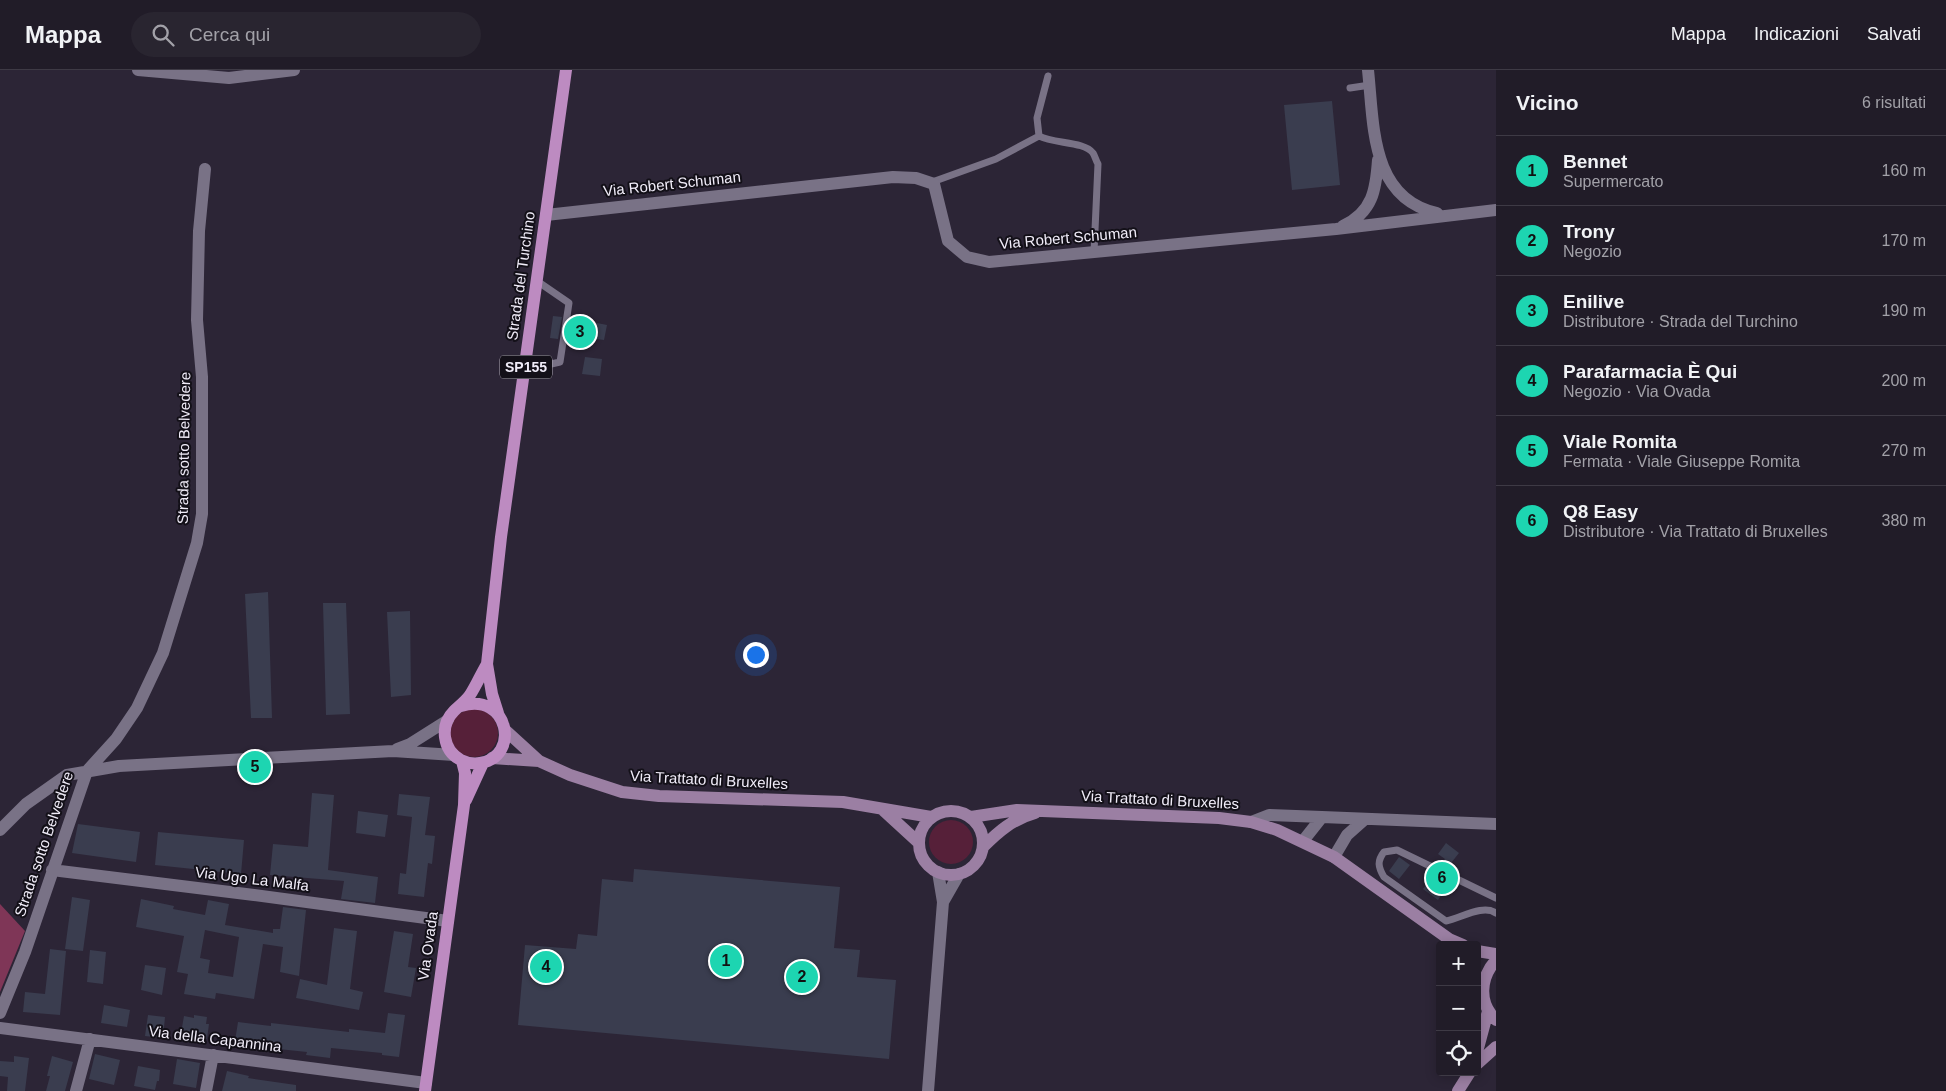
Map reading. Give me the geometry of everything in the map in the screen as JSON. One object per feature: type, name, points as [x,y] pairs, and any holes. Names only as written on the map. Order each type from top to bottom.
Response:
[{"type":"main road","name":"Strada del Turchino","points":[[498,713],[486,664],[501,537],[566,70]]},
{"type":"main road","name":"Strada del Turchino","points":[[461,706],[471,694],[486,664]]},
{"type":"main road","points":[[481,703],[498,713],[503,721],[505,730],[504,741],[500,751],[488,760],[472,764],[458,758],[446,742],[445,727],[453,712],[461,706],[481,703]]},
{"type":"main road","name":"Via Trattato di Bruxelles","points":[[505,730],[539,762]]},
{"type":"main road","name":"Via Ovada","points":[[426,1087],[464,805],[465,773],[458,758]]},
{"type":"main road","name":"Via Trattato di Bruxelles","points":[[488,760],[539,762],[570,775],[622,792],[659,796],[843,802],[931,817]]},
{"type":"main road","name":"Via Ovada","points":[[464,805],[488,760]]},
{"type":"main road","points":[[882,809],[918,842]]},
{"type":"main road","points":[[956,810],[971,817],[979,825],[983,836],[983,847],[976,864],[959,874],[945,875],[925,862],[921,856],[918,842],[920,833],[931,817],[938,812],[956,810]]},
{"type":"main road","name":"Via Trattato di Bruxelles","points":[[971,817],[1017,810],[1045,810],[1219,818],[1251,822],[1277,830],[1334,857],[1450,941]]},
{"type":"main road","name":"Via Trattato di Bruxelles","points":[[983,847],[1008,825],[1022,816],[1045,810]]},
{"type":"main road","points":[[1481,952],[1496,954]]},
{"type":"main road","points":[[1481,980],[1496,960]]},
{"type":"main road","points":[[1481,986],[1483,999],[1492,1016],[1481,1042]]},
{"type":"main road","points":[[1481,1060],[1496,1047]]},
{"type":"main road","points":[[1458,1091],[1467,1076]]},
{"type":"street","points":[[138,70],[229,78],[294,70]]},
{"type":"street","points":[[1336,229],[1353,221],[1370,202],[1376,186],[1378,155],[1368,70]]},
{"type":"street","points":[[1378,155],[1386,177],[1400,194],[1423,210],[1447,215]]},
{"type":"street","name":"Strada sotto Belvedere","points":[[0,1013],[25,952],[87,771],[116,739],[132,716],[156,669],[180,602],[197,543],[202,514],[202,377],[198,320],[199,231],[205,169]]},
{"type":"street","name":"Via Robert Schuman","points":[[546,214],[892,177],[916,178],[934,184],[948,240],[967,257],[989,262],[1336,229],[1496,210]]},
{"type":"street","points":[[393,751],[410,744],[448,720]]},
{"type":"street","points":[[0,830],[26,804],[67,775],[87,771],[119,766],[393,751],[458,758]]},
{"type":"street","points":[[1251,822],[1269,815],[1496,824]]},
{"type":"street","points":[[1303,841],[1322,817]]},
{"type":"street","points":[[1334,857],[1347,835],[1365,819]]},
{"type":"street","name":"Via Ugo La Malfa","points":[[52,870],[448,921]]},
{"type":"street","points":[[928,1091],[943,902],[938,872]]},
{"type":"street","points":[[943,902],[959,874]]},
{"type":"street","name":"Via della Capannina","points":[[0,1028],[213,1055],[426,1087]]},
{"type":"street","points":[[76,1091],[90,1040]]},
{"type":"street","points":[[206,1091],[213,1055]]},
{"type":"lane","points":[[1039,136],[1037,118],[1048,76]]},
{"type":"lane","points":[[1350,88],[1370,85]]},
{"type":"lane","points":[[934,184],[935,181],[996,159],[1039,136]]},
{"type":"lane","points":[[1039,136],[1047,141],[1086,146],[1098,164],[1094,252]]},
{"type":"lane","points":[[525,370],[560,362],[569,303],[538,281]]},
{"type":"lane","points":[[1496,898],[1397,850],[1384,852],[1379,860],[1379,869],[1384,877],[1446,921],[1488,909],[1496,902]]},
{"type":"lane","points":[[1488,909],[1496,913]]},
{"type":"shaded area","points":[[474,709],[483,711],[491,716],[496,724],[498,733],[496,742],[491,750],[483,755],[474,757],[465,755],[457,750],[452,742],[450,733],[452,724],[457,716],[465,711]]},
{"type":"shaded area","points":[[955,820],[967,826],[972,833],[972,851],[967,858],[960,863],[947,864],[939,861],[932,854],[929,838],[932,830],[939,823]]},
{"type":"shaded area","points":[[0,904],[25,931],[0,992]]},
{"type":"building","points":[[1332,101],[1340,185],[1292,190],[1284,105]]},
{"type":"building","points":[[553,316],[562,317],[558,339],[550,338]]},
{"type":"building","points":[[572,318],[607,325],[604,340],[589,338],[589,343],[569,340]]},
{"type":"building","points":[[585,357],[602,359],[600,376],[582,374]]},
{"type":"building","points":[[268,592],[272,718],[251,718],[245,594]]},
{"type":"building","points":[[323,603],[346,603],[350,714],[326,715]]},
{"type":"building","points":[[410,611],[411,695],[391,697],[387,612]]},
{"type":"building","points":[[312,793],[334,795],[328,870],[378,877],[375,903],[341,899],[344,881],[270,875],[273,844],[308,847]]},
{"type":"building","points":[[399,794],[430,797],[425,835],[435,836],[432,864],[428,863],[424,897],[398,894],[400,873],[406,874],[412,817],[397,815]]},
{"type":"building","points":[[358,811],[388,815],[385,837],[356,833]]},
{"type":"building","points":[[78,824],[140,832],[136,862],[72,853]]},
{"type":"building","points":[[158,832],[244,840],[241,874],[155,865]]},
{"type":"building","points":[[1446,843],[1459,853],[1451,863],[1459,869],[1457,873],[1440,865],[1445,859],[1438,854]]},
{"type":"building","points":[[1399,857],[1410,865],[1399,879],[1389,871]]},
{"type":"building","points":[[634,869],[840,887],[834,948],[860,950],[857,977],[896,980],[889,1059],[518,1025],[525,945],[576,949],[578,934],[597,936],[602,879],[633,882]]},
{"type":"building","points":[[1434,874],[1450,882],[1438,900],[1423,889]]},
{"type":"building","points":[[72,897],[90,900],[83,951],[65,949]]},
{"type":"building","points":[[141,899],[174,906],[173,909],[205,915],[208,900],[229,904],[225,925],[273,933],[273,929],[280,929],[283,907],[306,910],[299,976],[280,972],[283,947],[263,944],[254,999],[216,993],[215,999],[184,994],[188,974],[177,972],[184,936],[136,927]],"holes":[[[205,930],[239,937],[233,977],[208,973],[210,960],[200,958]]]},
{"type":"building","points":[[334,928],[357,931],[350,989],[363,992],[359,1010],[296,998],[300,979],[327,985]]},
{"type":"building","points":[[394,931],[413,934],[408,967],[416,968],[411,997],[384,992]]},
{"type":"building","points":[[50,949],[66,951],[60,1015],[23,1012],[25,992],[45,994]]},
{"type":"building","points":[[90,950],[106,952],[103,984],[87,982]]},
{"type":"building","points":[[145,965],[166,968],[162,995],[141,990]]},
{"type":"building","points":[[104,1005],[130,1010],[127,1027],[101,1023]]},
{"type":"building","points":[[388,1013],[405,1015],[399,1057],[382,1055],[382,1053],[331,1048],[330,1058],[306,1055],[307,1052],[269,1048],[235,1041],[238,1022],[271,1026],[271,1023],[349,1032],[349,1029],[385,1033]]},
{"type":"building","points":[[148,1015],[165,1017],[163,1038],[145,1036]]},
{"type":"building","points":[[194,1015],[207,1017],[206,1024],[209,1024],[207,1039],[181,1033],[184,1016],[194,1018]]},
{"type":"building","points":[[95,1054],[120,1060],[114,1085],[89,1079]]},
{"type":"building","points":[[14,1056],[29,1058],[25,1091],[7,1091],[8,1077],[0,1076],[0,1061],[14,1062]]},
{"type":"building","points":[[52,1056],[73,1062],[65,1091],[46,1091],[50,1076],[47,1076]]},
{"type":"building","points":[[177,1059],[200,1063],[196,1088],[173,1084]]},
{"type":"building","points":[[138,1066],[160,1070],[159,1081],[157,1081],[155,1090],[134,1086]]},
{"type":"building","points":[[227,1071],[249,1076],[248,1078],[296,1085],[296,1091],[222,1091]]},
{"type":"place","name":"Enilive","points":[[580,332]]},
{"type":"place","name":"Viale Romita","points":[[255,767]]},
{"type":"place","name":"Q8 Easy","points":[[1442,878]]},
{"type":"place","name":"Bennet","points":[[726,961]]},
{"type":"place","name":"Parafarmacia È Qui","points":[[546,967]]},
{"type":"place","name":"Trony","points":[[802,977]]}]
